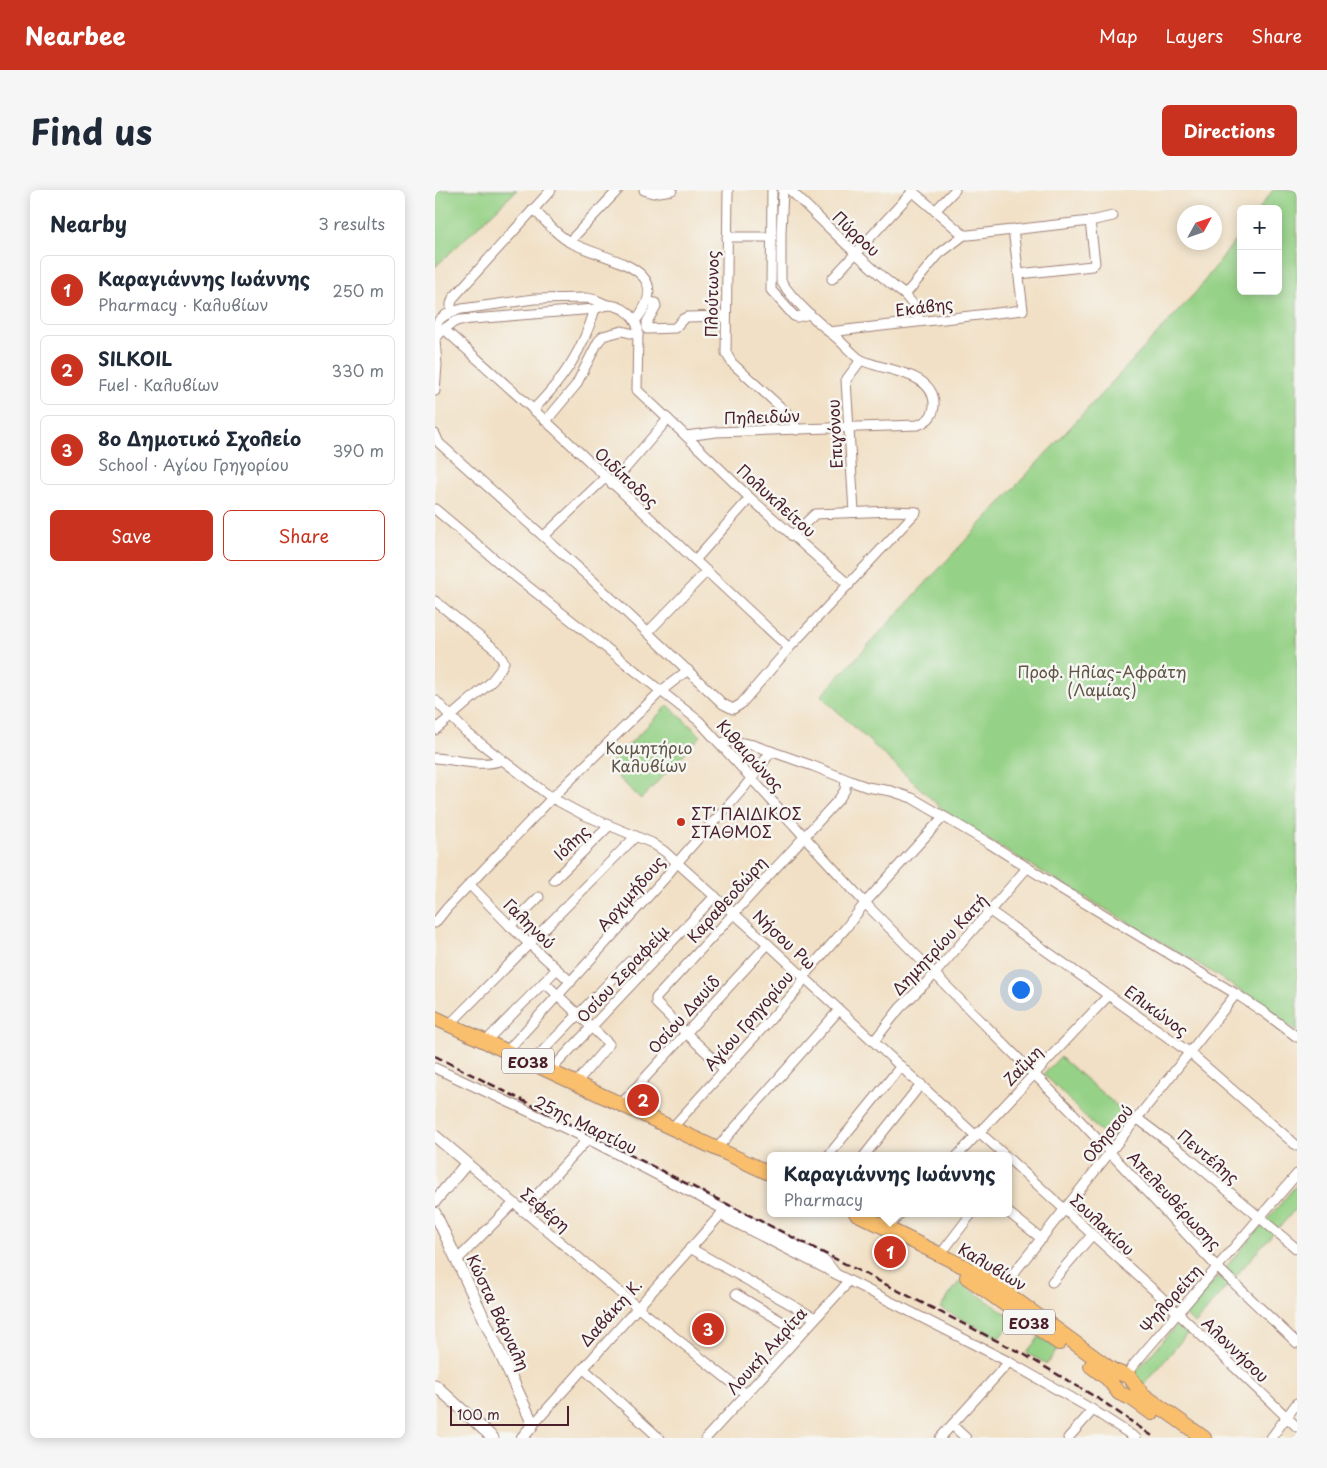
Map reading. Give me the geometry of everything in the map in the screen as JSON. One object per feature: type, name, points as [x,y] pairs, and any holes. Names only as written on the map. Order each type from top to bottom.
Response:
[{"type":"main road","name":"ΕΟ38","points":[[435,1018],[767,1172]]},
{"type":"main road","name":"Καλυβίων","points":[[864,1217],[971,1270],[1001,1289],[1105,1366],[1129,1378],[1145,1396],[1204,1438]]},
{"type":"main road","name":"Καλυβίων","points":[[940,1255],[971,1281],[1102,1374],[1119,1392],[1142,1405],[1187,1438]]},
{"type":"main road","points":[[1119,1392],[1115,1385],[1116,1380],[1120,1376],[1129,1378]]},
{"type":"street","points":[[451,312],[453,298],[551,190]]},
{"type":"street","points":[[569,242],[618,190]]},
{"type":"street","points":[[644,190],[653,193],[672,190]]},
{"type":"street","name":"Πλούτωνος","points":[[728,190],[726,316],[726,347],[728,357],[732,363],[786,412],[797,430]]},
{"type":"street","points":[[772,190],[771,290],[794,316],[810,314]]},
{"type":"street","name":"Πηλειδών","points":[[686,436],[716,432],[849,429],[918,425],[929,419],[934,409],[932,395],[920,381],[895,369],[861,360],[810,314],[781,281],[783,190]]},
{"type":"street","name":"Πύρρου","points":[[791,190],[889,283],[905,295]]},
{"type":"street","points":[[935,210],[955,190]]},
{"type":"street","points":[[832,279],[912,191],[964,234],[969,236],[1013,229],[1090,221],[1113,216]]},
{"type":"street","points":[[533,209],[569,242],[639,271],[643,275],[648,286],[648,302],[636,320]]},
{"type":"street","points":[[1013,229],[1019,274],[1092,266],[1095,263],[1090,221]]},
{"type":"street","points":[[919,322],[916,308],[905,295],[939,254],[964,234]]},
{"type":"street","points":[[727,237],[771,237]]},
{"type":"street","name":"Εκάβης","points":[[829,332],[1023,310],[1019,274]]},
{"type":"street","points":[[435,391],[437,365],[435,339],[440,328],[439,320],[451,312],[534,299],[587,298],[626,311],[636,320],[638,336],[637,390],[686,436]]},
{"type":"street","points":[[648,302],[655,303],[657,306],[647,322],[647,329],[675,328],[687,317],[726,316]]},
{"type":"street","points":[[440,328],[468,319],[595,309],[607,305]]},
{"type":"street","points":[[533,410],[569,369],[589,330],[595,309]]},
{"type":"street","name":"Οιδίποδος","points":[[440,328],[546,421],[789,648]]},
{"type":"street","points":[[546,421],[575,385],[603,336],[622,331],[638,336]]},
{"type":"street","name":"Επιγόνου","points":[[853,512],[846,380],[861,360]]},
{"type":"street","points":[[544,536],[609,481],[668,419]]},
{"type":"street","points":[[435,434],[439,443],[544,536],[723,704],[733,709],[741,704],[789,648],[915,512],[815,514],[792,536]]},
{"type":"street","name":"Πολυκλείτου","points":[[686,436],[750,498],[849,585]]},
{"type":"street","points":[[695,560],[750,498]]},
{"type":"street","name":"Κιθαιρώνος","points":[[435,510],[511,573],[691,714],[720,743],[865,903],[1035,1074]]},
{"type":"street","points":[[648,632],[707,571]]},
{"type":"street","points":[[435,730],[490,683],[501,670],[504,662],[496,650],[437,608]]},
{"type":"street","points":[[435,923],[469,884],[552,798],[661,691],[687,670]]},
{"type":"street","name":"Νήσου Ρω","points":[[435,700],[466,732],[552,798],[609,826],[658,846],[978,1134]]},
{"type":"street","points":[[720,743],[742,742],[846,780],[900,794],[921,803],[1236,994],[1297,1037]]},
{"type":"street","name":"Αρχιμήδους","points":[[506,1052],[662,882],[752,779],[771,751]]},
{"type":"street","points":[[435,758],[487,763],[501,760]]},
{"type":"street","name":"Καραθεοδώρη","points":[[686,1033],[656,1003],[656,998],[843,794],[846,780]]},
{"type":"street","name":"Αγίου Γρηγορίου","points":[[672,1128],[797,990],[808,971],[865,903],[943,817]]},
{"type":"street","name":"Ιόλης","points":[[554,880],[609,826]]},
{"type":"street","points":[[449,1025],[636,836]]},
{"type":"street","name":"Δημητρίου Κατή","points":[[874,1042],[900,1008],[934,974],[1027,868]]},
{"type":"street","name":"Γαληνού","points":[[469,884],[510,926],[571,982]]},
{"type":"street","name":"Οσίου Σεραφείμ","points":[[550,1071],[715,896]]},
{"type":"street","points":[[510,926],[539,898]]},
{"type":"street","name":"Ελικώνος","points":[[990,912],[1190,1053],[1297,1146]]},
{"type":"street","name":"Οσίου Δαυίδ","points":[[621,1104],[768,944]]},
{"type":"street","points":[[531,1062],[630,961]]},
{"type":"street","points":[[485,1042],[556,970]]},
{"type":"street","points":[[544,982],[609,1042],[609,1045],[576,1083]]},
{"type":"street","name":"Οδησσού","points":[[1001,1289],[1236,994]]},
{"type":"street","name":"Ζαΐμη","points":[[961,1152],[1109,995]]},
{"type":"street","points":[[717,1148],[839,1010]]},
{"type":"street","points":[[686,1033],[725,1070]]},
{"type":"street","points":[[831,1152],[901,1066]]},
{"type":"street","name":"25ης Μαρτίου","points":[[435,1068],[588,1140],[842,1278],[1009,1362],[1093,1410],[1137,1438]]},
{"type":"street","name":"Απελευθέρωσης","points":[[1035,1074],[1217,1267],[1297,1343]]},
{"type":"street","points":[[867,1152],[921,1084]]},
{"type":"street","name":"Πεντέλης","points":[[1138,1118],[1183,1153],[1297,1249]]},
{"type":"street","name":"Σουλακίου","points":[[978,1134],[999,1152]]},
{"type":"street","name":"Σεφέρη","points":[[435,1136],[637,1307],[747,1394]]},
{"type":"street","points":[[523,1210],[588,1140]]},
{"type":"street","points":[[435,1201],[467,1163]]},
{"type":"street","name":"Σουλακίου","points":[[1012,1164],[1177,1313]]},
{"type":"street","name":"Ψηλορείτη","points":[[1129,1378],[1140,1357],[1297,1174]]},
{"type":"street","points":[[457,1260],[514,1204]]},
{"type":"street","name":"Δαβάκη Κ.","points":[[522,1438],[722,1212]]},
{"type":"street","name":"Κώστα Βάρναλη","points":[[435,1213],[533,1426]]},
{"type":"street","points":[[1012,1215],[1041,1239]]},
{"type":"street","points":[[887,1228],[897,1217]]},
{"type":"street","points":[[940,1255],[969,1217]]},
{"type":"street","points":[[1052,1282],[1092,1235]]},
{"type":"street","points":[[690,1248],[815,1318]]},
{"type":"street","name":"Λουκή Ακρίτα","points":[[706,1438],[844,1286],[842,1278]]},
{"type":"street","points":[[736,1294],[801,1333]]},
{"type":"street","name":"Αλοννήσου","points":[[1177,1313],[1297,1427]]},
{"type":"street","points":[[940,1438],[1009,1362]]},
{"type":"street","points":[[583,1368],[659,1438]]},
{"type":"street","points":[[435,1385],[493,1438]]},
{"type":"street","points":[[1271,1438],[1297,1403]]},
{"type":"street","points":[[1068,1438],[1093,1410]]},
{"type":"street","points":[[952,1425],[966,1438]]},
{"type":"green space","points":[[435,190],[517,190],[435,267]]},
{"type":"green space","name":"Προφ. Ηλίας-Αφράτη (Λαμίας)","points":[[1273,190],[1297,190],[1297,1032],[1270,1010],[1199,964],[954,820],[821,696],[1196,292],[1237,238],[1237,295],[1282,295],[1282,205],[1262,205]]},
{"type":"green space","name":"Κοιμητήριο Καλυβίων","points":[[668,705],[701,736],[641,799],[607,767]]},
{"type":"green space","points":[[1060,1057],[1130,1117],[1111,1143],[1044,1074]]},
{"type":"green space","points":[[1297,1184],[1297,1207],[1278,1229],[1267,1220]]},
{"type":"green space","points":[[1263,1224],[1273,1233],[1234,1278],[1225,1268]]},
{"type":"green space","points":[[1218,1276],[1228,1285],[1195,1324],[1185,1315]]},
{"type":"green space","points":[[959,1282],[1014,1319],[999,1338],[940,1308]]},
{"type":"green space","points":[[1180,1321],[1190,1330],[1143,1387],[1135,1373]]},
{"type":"green space","points":[[1039,1337],[1057,1349],[1047,1364],[1026,1353]]},
{"type":"railway","points":[[435,1056],[1025,1355],[1102,1401],[1155,1438]]},
{"type":"place","name":"ΣΤ' ΠΑΙΔΙΚΟΣ ΣΤΑΘΜΟΣ","points":[[681,822]]},
{"type":"place","name":"SILKOIL","points":[[643,1100]]},
{"type":"place","name":"Καραγιάννης Ιωάννης","points":[[890,1252]]},
{"type":"place","name":"8ο Δημοτικό Σχολείο","points":[[708,1329]]}]
